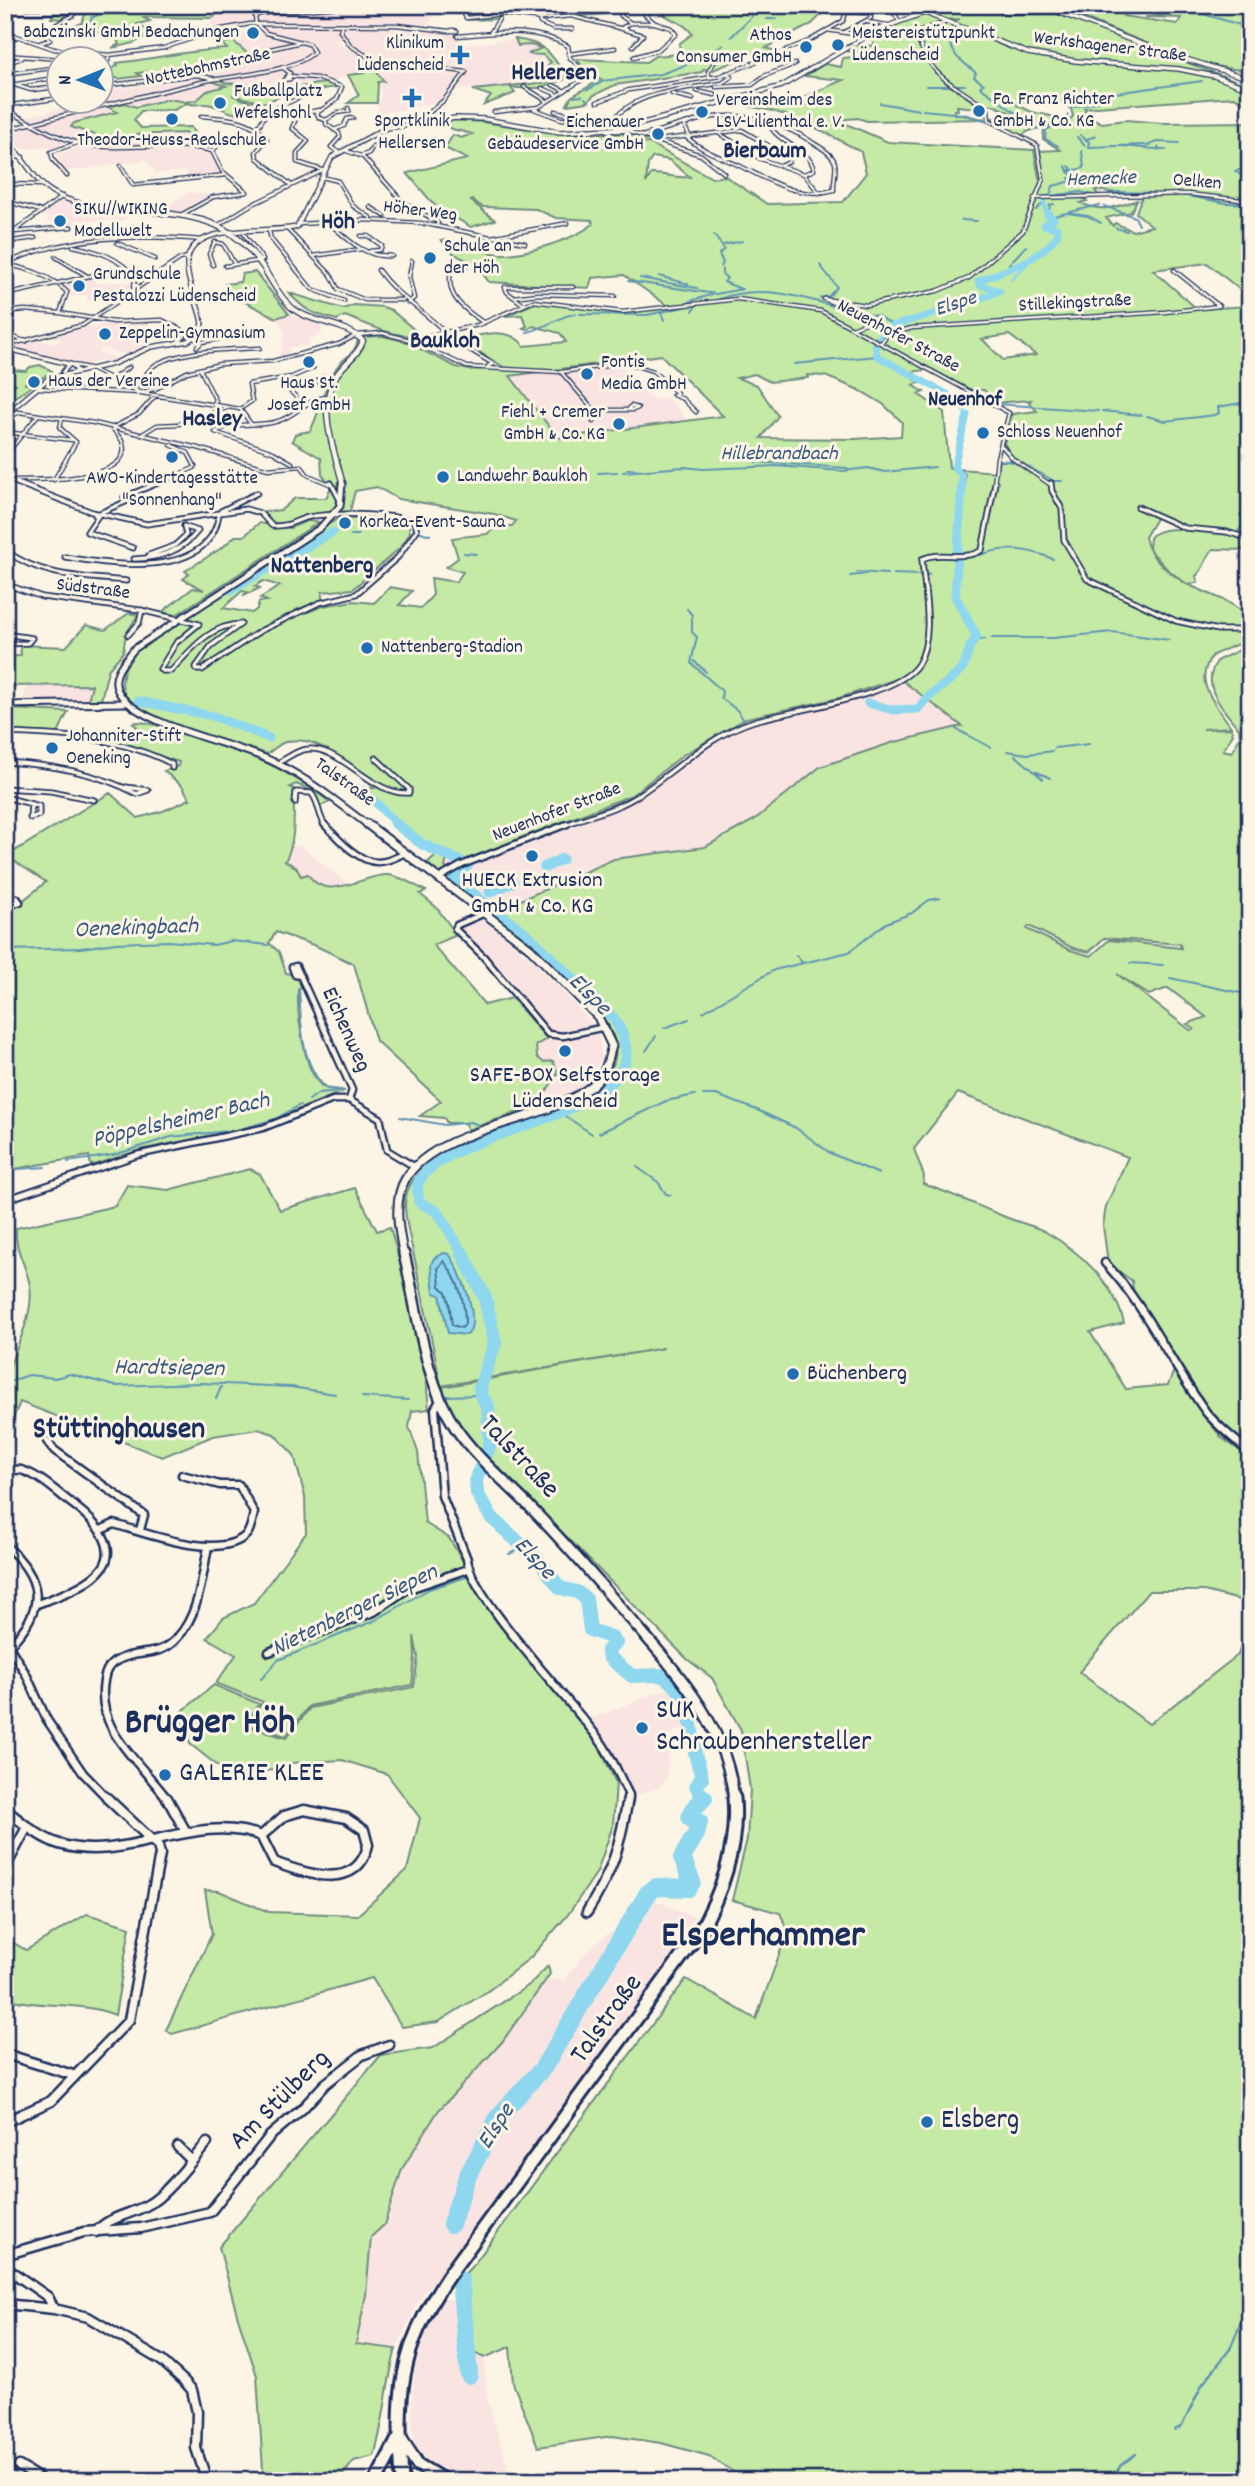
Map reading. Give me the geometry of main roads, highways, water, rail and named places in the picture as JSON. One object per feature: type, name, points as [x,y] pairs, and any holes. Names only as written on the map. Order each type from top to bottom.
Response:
[{"type":"highway","points":[[34,11],[197,5]]},
{"type":"highway","points":[[5,11],[217,5]]},
{"type":"highway","points":[[968,6],[1018,12],[1030,10],[1031,5]]},
{"type":"highway","points":[[1040,5],[1157,50],[1248,78]]},
{"type":"highway","points":[[1046,5],[1115,33],[1248,78]]},
{"type":"highway","points":[[985,6],[1007,12],[1049,11],[1070,17]]},
{"type":"main road","points":[[909,5],[920,13]]},
{"type":"main road","points":[[6,413],[56,375],[72,368],[102,369],[148,348],[194,338],[200,331],[202,318],[188,280],[188,257],[202,240],[230,232],[288,230],[300,224],[324,169],[338,152],[386,128],[426,120],[471,118],[555,131],[607,131],[625,128],[777,88],[799,78],[887,25],[920,13],[968,6]]},
{"type":"main road","name":"Werkshagener Straße","points":[[931,13],[1003,46],[1036,55],[1179,69],[1214,76],[1250,89]]},
{"type":"main road","points":[[5,141],[23,157],[43,185],[63,196],[104,209],[179,216],[230,232],[257,261],[287,303],[296,310],[357,335],[363,341],[362,346],[334,377],[330,396],[328,433],[342,479],[341,502],[334,516],[320,528],[134,649],[122,662],[116,679],[119,694],[125,702]]},
{"type":"main road","points":[[6,413],[45,378],[72,368]]},
{"type":"main road","points":[[5,705],[125,702]]},
{"type":"main road","name":"Talstraße","points":[[125,702],[151,719],[230,743],[278,763],[320,788],[546,962],[605,1027],[612,1046],[611,1061],[605,1073],[588,1090],[544,1111],[462,1138],[439,1149],[415,1167],[400,1192],[397,1214],[434,1380],[440,1399],[457,1429],[574,1553],[701,1703],[717,1732],[728,1769],[735,1815],[734,1836],[723,1884],[695,1941],[500,2204],[422,2317],[404,2366],[400,2436],[401,2481]]},
{"type":"main road","points":[[376,2481],[400,2436]]},
{"type":"main road","points":[[400,2436],[411,2458],[420,2468],[432,2477],[445,2481]]},
{"type":"main road","points":[[582,2481],[630,2481]]},
{"type":"water","points":[[444,1253],[449,1254],[454,1261],[468,1295],[472,1319],[467,1335],[448,1333],[440,1295],[434,1293],[431,1265],[434,1258]]},
{"type":"waterway","points":[[107,10],[118,5]]},
{"type":"waterway","points":[[129,5],[140,9]]},
{"type":"waterway","points":[[731,37],[752,16],[743,5]]},
{"type":"waterway","points":[[1139,6],[1162,8]]},
{"type":"waterway","points":[[91,18],[102,13]]},
{"type":"waterway","points":[[1200,13],[1250,28]]},
{"type":"waterway","points":[[767,19],[777,19]]},
{"type":"waterway","points":[[91,27],[89,22],[92,20]]},
{"type":"waterway","points":[[698,60],[723,45]]},
{"type":"waterway","points":[[950,45],[957,57],[976,73],[974,77],[984,84]]},
{"type":"waterway","points":[[602,81],[661,74],[696,61]]},
{"type":"waterway","points":[[1069,108],[1096,102],[1108,94],[1202,81]]},
{"type":"waterway","points":[[587,90],[602,82]]},
{"type":"waterway","points":[[955,85],[965,85]]},
{"type":"waterway","points":[[982,85],[980,87],[1017,114]]},
{"type":"waterway","points":[[926,86],[950,86]]},
{"type":"waterway","points":[[574,97],[582,96]]},
{"type":"waterway","points":[[585,98],[589,102]]},
{"type":"waterway","points":[[880,103],[919,110]]},
{"type":"waterway","points":[[923,110],[963,114],[988,121]]},
{"type":"waterway","points":[[1018,115],[1018,118],[1025,121]]},
{"type":"waterway","points":[[1050,127],[1063,122],[1068,115]]},
{"type":"waterway","points":[[993,121],[1021,120]]},
{"type":"waterway","points":[[1027,122],[1038,129]]},
{"type":"waterway","points":[[1050,128],[1046,130],[1045,139],[1058,146]]},
{"type":"waterway","points":[[1080,135],[1089,142],[1088,147],[1145,145]]},
{"type":"waterway","points":[[1087,139],[1096,136]]},
{"type":"waterway","points":[[1077,137],[1085,146]]},
{"type":"waterway","points":[[1147,146],[1157,142],[1179,143]]},
{"type":"waterway","points":[[1122,146],[1166,150]]},
{"type":"waterway","points":[[1068,172],[1084,168],[1082,151]]},
{"type":"waterway","points":[[1066,166],[1068,172]]},
{"type":"waterway","points":[[1068,171],[1072,169],[1069,166]]},
{"type":"waterway","points":[[1244,169],[1235,171],[1250,181]]},
{"type":"waterway","points":[[1068,172],[1075,177]]},
{"type":"waterway","points":[[1074,176],[1087,175]]},
{"type":"waterway","points":[[1075,177],[1087,177]]},
{"type":"waterway","name":"Hemecke","points":[[1075,177],[1069,178],[1072,181],[1053,186],[1050,196],[1081,192],[1097,196]]},
{"type":"waterway","name":"Hemecke","points":[[1106,195],[1118,192],[1153,193]]},
{"type":"waterway","name":"Hemecke","points":[[1182,195],[1226,203],[1250,204]]},
{"type":"waterway","name":"Elspe","points":[[1047,215],[1043,199],[1050,196]]},
{"type":"waterway","name":"Elspe","points":[[1040,206],[1044,204]]},
{"type":"waterway","name":"Elspe","points":[[1049,213],[1050,205],[1054,204]]},
{"type":"waterway","points":[[1050,217],[1099,205]]},
{"type":"waterway","points":[[1104,206],[1135,217],[1139,225]]},
{"type":"waterway","points":[[1036,210],[1039,207]]},
{"type":"waterway","points":[[1067,213],[1088,216],[1101,223]]},
{"type":"waterway","name":"Elspe","points":[[947,394],[877,356],[875,342],[891,326],[955,308],[1000,291],[980,285],[978,281],[1032,258],[1051,243],[1058,234],[1057,228],[1044,225],[1054,219],[1047,215]]},
{"type":"waterway","points":[[962,220],[977,221]]},
{"type":"waterway","points":[[1116,228],[1127,231]]},
{"type":"waterway","points":[[714,235],[724,249],[719,254],[723,263],[721,267]]},
{"type":"waterway","points":[[723,245],[742,241]]},
{"type":"waterway","points":[[1013,265],[1009,264],[1026,246]]},
{"type":"waterway","points":[[1012,279],[1030,260]]},
{"type":"waterway","points":[[820,265],[837,287],[829,296],[820,298]]},
{"type":"waterway","points":[[722,269],[722,274],[727,278],[724,282],[741,289]]},
{"type":"waterway","points":[[659,276],[688,284]]},
{"type":"waterway","points":[[640,278],[697,288]]},
{"type":"waterway","points":[[628,281],[716,294],[742,289]]},
{"type":"waterway","points":[[719,299],[736,294],[769,292],[801,297],[850,311]]},
{"type":"waterway","points":[[690,301],[711,295]]},
{"type":"waterway","points":[[693,311],[696,305]]},
{"type":"waterway","points":[[580,314],[647,315],[689,306]]},
{"type":"waterway","points":[[661,313],[664,320]]},
{"type":"waterway","points":[[860,313],[878,316],[894,326]]},
{"type":"waterway","points":[[527,332],[576,314]]},
{"type":"waterway","points":[[794,364],[877,356]]},
{"type":"waterway","points":[[1147,416],[1165,421],[1215,415],[1219,413],[1218,407],[1247,402],[1246,396],[1250,394]]},
{"type":"waterway","name":"Elspe","points":[[949,396],[964,409]]},
{"type":"waterway","points":[[997,404],[1098,411]]},
{"type":"waterway","points":[[1240,404],[1250,404]]},
{"type":"waterway","points":[[1102,411],[1141,415]]},
{"type":"waterway","name":"Elspe","points":[[961,485],[962,476],[954,467],[967,415]]},
{"type":"waterway","points":[[1000,460],[1013,462]]},
{"type":"waterway","name":"Hillebrandbach","points":[[755,462],[847,468],[848,470]]},
{"type":"waterway","points":[[1020,462],[1054,481],[1062,481]]},
{"type":"waterway","name":"Hillebrandbach","points":[[623,472],[684,467],[703,469],[776,466],[848,470]]},
{"type":"waterway","name":"Hillebrandbach","points":[[848,470],[868,468],[885,472],[935,467]]},
{"type":"waterway","name":"Hillebrandbach","points":[[627,469],[643,470]]},
{"type":"waterway","name":"Hillebrandbach","points":[[598,473],[617,472]]},
{"type":"waterway","name":"Elspe","points":[[868,703],[893,710],[918,709],[963,667],[971,644],[977,637],[955,596],[962,483]]},
{"type":"waterway","points":[[1245,512],[1240,515],[1245,521],[1238,532],[1247,536]]},
{"type":"waterway","points":[[418,531],[430,535]]},
{"type":"waterway","points":[[230,590],[333,532]]},
{"type":"waterway","points":[[351,535],[358,535]]},
{"type":"waterway","points":[[980,555],[998,550],[1017,550],[1053,559]]},
{"type":"waterway","points":[[464,553],[476,554]]},
{"type":"waterway","points":[[957,558],[975,556]]},
{"type":"waterway","points":[[857,572],[887,574]]},
{"type":"waterway","points":[[850,576],[866,574]]},
{"type":"waterway","points":[[894,574],[921,575]]},
{"type":"waterway","points":[[687,609],[692,615],[692,632],[697,637],[691,663],[722,691],[721,698],[737,710],[745,722]]},
{"type":"waterway","points":[[991,638],[1053,638],[1112,632],[1169,640]]},
{"type":"waterway","name":"Elspe","points":[[972,641],[986,639]]},
{"type":"waterway","points":[[694,661],[706,672]]},
{"type":"waterway","points":[[138,701],[213,716],[269,738]]},
{"type":"waterway","points":[[181,712],[190,711]]},
{"type":"waterway","points":[[956,729],[990,747]]},
{"type":"waterway","points":[[1054,748],[1089,744]]},
{"type":"waterway","points":[[1007,751],[1028,754],[1053,751]]},
{"type":"waterway","points":[[1015,755],[1043,779]]},
{"type":"waterway","points":[[1035,771],[1050,778]]},
{"type":"waterway","points":[[364,790],[396,824]]},
{"type":"waterway","points":[[396,824],[422,844],[468,865],[454,879],[489,906]]},
{"type":"waterway","name":"Elspe","points":[[545,867],[562,859]]},
{"type":"waterway","name":"Elspe","points":[[490,892],[513,882]]},
{"type":"waterway","points":[[703,1012],[774,970],[849,952],[886,923],[912,913],[929,900],[940,898]]},
{"type":"waterway","name":"Elspe","points":[[464,1256],[438,1212],[419,1202],[419,1181],[440,1161],[590,1098],[616,1078],[626,1052],[614,1019],[529,936],[493,909]]},
{"type":"waterway","name":"Oenekingbach","points":[[5,950],[81,948],[116,943],[169,941],[214,945],[231,941],[268,945]]},
{"type":"waterway","points":[[796,955],[802,962]]},
{"type":"waterway","points":[[1130,963],[1163,965]]},
{"type":"waterway","points":[[1170,978],[1250,995]]},
{"type":"waterway","name":"Oenekingbach","points":[[299,988],[304,1041],[311,1067],[326,1088],[343,1091]]},
{"type":"waterway","points":[[664,1028],[689,1019]]},
{"type":"waterway","points":[[646,1051],[656,1036]]},
{"type":"waterway","name":"Pöppelsheimer Bach","points":[[309,1100],[319,1093],[338,1091]]},
{"type":"waterway","points":[[599,1133],[666,1101],[695,1095]]},
{"type":"waterway","points":[[703,1095],[716,1095],[757,1110],[796,1128],[830,1153],[879,1174]]},
{"type":"waterway","name":"Pöppelsheimer Bach","points":[[68,1162],[114,1155],[171,1137],[237,1130],[275,1119],[300,1105]]},
{"type":"waterway","points":[[559,1112],[592,1134]]},
{"type":"waterway","name":"Oenekingbach","points":[[400,1117],[445,1125],[471,1122],[481,1126]]},
{"type":"waterway","name":"Pöppelsheimer Bach","points":[[5,1170],[45,1167]]},
{"type":"waterway","points":[[637,1167],[658,1182],[666,1194],[671,1195]]},
{"type":"waterway","name":"Elspe","points":[[464,1256],[485,1298],[495,1343],[480,1387],[481,1395],[488,1406],[490,1444],[476,1480],[477,1493],[491,1517],[541,1563],[560,1588],[577,1592],[586,1599],[590,1630],[611,1637],[616,1643],[607,1650],[609,1657],[632,1676],[661,1675],[679,1689],[688,1708],[702,1779],[696,1785],[703,1799]]},
{"type":"waterway","name":"Hardtsiepen","points":[[5,1383],[29,1375],[55,1378],[70,1374],[115,1386],[201,1383],[291,1387],[335,1394]]},
{"type":"waterway","points":[[216,1399],[221,1387]]},
{"type":"waterway","name":"Hardtsiepen","points":[[446,1396],[480,1395]]},
{"type":"waterway","name":"Hardtsiepen","points":[[362,1397],[408,1400]]},
{"type":"waterway","name":"Nietenberger Siepen","points":[[509,1554],[524,1548]]},
{"type":"waterway","name":"Nietenberger Siepen","points":[[261,1679],[278,1660],[374,1621],[429,1589],[466,1577]]},
{"type":"waterway","name":"Elspe","points":[[451,2224],[467,2177],[499,2116],[543,2068],[648,1893],[656,1887],[688,1888],[692,1882],[682,1858],[696,1834],[699,1822],[690,1818],[694,1808],[703,1799]]},
{"type":"waterway","name":"Elspe","points":[[460,2280],[469,2375]]},
{"type":"waterway","points":[[1175,2430],[1182,2426],[1202,2385],[1230,2349],[1250,2300]]},
{"type":"waterway","points":[[1111,2481],[1121,2465],[1136,2454]]},
{"type":"place","name":"Babczinski GmbH Bedachungen","points":[[253,33]]},
{"type":"place","name":"Meistereistützpunkt Lüdenscheid","points":[[838,45]]},
{"type":"place","name":"Athos Consumer GmbH","points":[[806,47]]},
{"type":"place","name":"Klinikum Lüdenscheid","points":[[460,55]]},
{"type":"place","name":"Sportklinik Hellersen","points":[[412,98]]},
{"type":"place","name":"Fußballplatz Wefelshohl","points":[[220,103]]},
{"type":"place","name":"Fa. Franz Richter GmbH & Co. KG","points":[[979,111]]},
{"type":"place","name":"Vereinsheim des LSV-Lilienthal e. V.","points":[[702,112]]},
{"type":"place","name":"Theodor-Heuss-Realschule","points":[[172,119]]},
{"type":"place","name":"Eichenauer Gebäudeservice GmbH","points":[[658,134]]},
{"type":"place","name":"SIKU//WIKING Modellwelt","points":[[60,221]]},
{"type":"place","name":"Schule an der Höh","points":[[430,258]]},
{"type":"place","name":"Grundschule Pestalozzi Lüdenscheid","points":[[79,286]]},
{"type":"place","name":"Zeppelin-Gymnasium","points":[[105,334]]},
{"type":"place","name":"Haus St. Josef GmbH","points":[[309,362]]},
{"type":"place","name":"Fontis Media GmbH","points":[[587,374]]},
{"type":"place","name":"Haus der Vereine","points":[[34,382]]},
{"type":"place","name":"Fiehl + Cremer GmbH & Co. KG","points":[[619,424]]},
{"type":"place","name":"Schloss Neuenhof","points":[[983,433]]},
{"type":"place","name":"AWO-Kindertagesstätte \"Sonnenhang\"","points":[[172,457]]},
{"type":"place","name":"Landwehr Baukloh","points":[[443,477]]},
{"type":"place","name":"Korkea-Event-Sauna","points":[[345,523]]},
{"type":"place","name":"Nattenberg-Stadion","points":[[367,648]]},
{"type":"place","name":"Johanniter-Stift Oeneking","points":[[52,748]]},
{"type":"place","name":"HUECK Extrusion GmbH & Co. KG","points":[[532,856]]},
{"type":"place","name":"SAFE-BOX Selfstorage Lüdenscheid","points":[[565,1051]]},
{"type":"place","name":"Büchenberg","points":[[793,1374]]},
{"type":"place","name":"SUK Schraubenhersteller","points":[[642,1728]]},
{"type":"place","name":"GALERIE KLEE","points":[[165,1775]]},
{"type":"place","name":"Elsberg","points":[[927,2122]]},
{"type":"district","name":"Hellersen","points":[[554,74]]},
{"type":"district","name":"Bierbaum","points":[[765,152]]},
{"type":"district","name":"Höh","points":[[338,223]]},
{"type":"district","name":"Baukloh","points":[[445,342]]},
{"type":"district","name":"Neuenhof","points":[[965,401]]},
{"type":"district","name":"Hasley","points":[[212,420]]},
{"type":"district","name":"Nattenberg","points":[[322,567]]},
{"type":"district","name":"Stüttinghausen","points":[[119,1431]]},
{"type":"district","name":"Brügger Höh","points":[[210,1724]]},
{"type":"district","name":"Elsperhammer","points":[[763,1937]]}]
